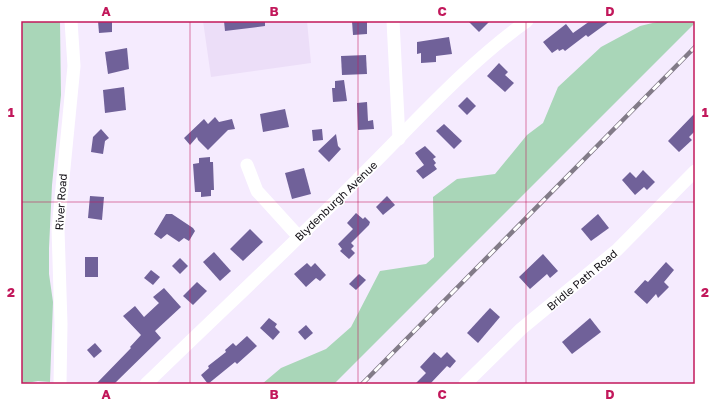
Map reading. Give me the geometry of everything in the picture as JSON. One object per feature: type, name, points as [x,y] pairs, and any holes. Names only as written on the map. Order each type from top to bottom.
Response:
[{"type":"street","name":"River Road","points":[[60,384],[61,324],[58,229],[74,66],[71,21]]},
{"type":"street","points":[[393,21],[399,139]]},
{"type":"street","name":"Blydenburgh Avenue","points":[[146,384],[299,238],[504,38],[527,21]]},
{"type":"street","points":[[247,165],[257,192],[299,238]]},
{"type":"street","name":"Bridle Path Road","points":[[465,384],[521,329],[617,250],[695,171]]},
{"type":"shaded area","points":[[203,21],[307,21],[311,63],[211,77]]},
{"type":"green space","points":[[21,21],[60,21],[61,95],[52,185],[49,248],[49,274],[53,302],[50,382],[38,381],[21,384]]},
{"type":"green space","points":[[661,21],[695,21],[695,23],[334,384],[262,384],[281,368],[326,349],[351,327],[380,271],[426,264],[434,257],[433,197],[457,179],[495,174],[527,135],[543,123],[558,87],[601,47],[640,26]]},
{"type":"building","points":[[98,21],[112,21],[112,32],[99,33]]},
{"type":"building","points":[[224,21],[265,21],[265,26],[225,31]]},
{"type":"building","points":[[352,21],[367,21],[367,34],[353,35]]},
{"type":"building","points":[[468,21],[490,21],[479,32]]},
{"type":"building","points":[[590,21],[610,21],[588,37],[586,35],[565,51],[563,49],[559,51],[558,49],[552,53],[543,42],[566,24],[573,33]]},
{"type":"building","points":[[449,37],[452,54],[436,56],[436,62],[421,63],[421,53],[417,54],[417,42]]},
{"type":"building","points":[[127,48],[129,69],[108,74],[105,52]]},
{"type":"building","points":[[366,55],[367,74],[342,75],[341,56]]},
{"type":"building","points":[[499,63],[508,72],[505,75],[514,83],[505,92],[487,76]]},
{"type":"building","points":[[344,80],[347,101],[333,102],[332,88],[335,88],[335,81]]},
{"type":"building","points":[[124,87],[126,110],[105,113],[103,90]]},
{"type":"building","points":[[467,97],[476,106],[467,115],[458,106]]},
{"type":"building","points":[[367,102],[368,121],[373,120],[374,129],[358,130],[357,103]]},
{"type":"building","points":[[285,109],[289,127],[263,132],[260,114]]},
{"type":"building","points":[[695,113],[695,131],[689,137],[692,140],[679,152],[668,141]]},
{"type":"building","points":[[215,117],[219,122],[232,119],[235,129],[228,130],[208,150],[197,137],[190,145],[184,138],[204,119],[208,124]]},
{"type":"building","points":[[444,124],[462,141],[454,149],[436,131]]},
{"type":"building","points":[[101,129],[109,138],[105,141],[103,154],[91,152],[93,137]]},
{"type":"building","points":[[322,129],[323,140],[313,141],[312,130]]},
{"type":"building","points":[[336,134],[338,146],[341,149],[329,162],[318,151]]},
{"type":"building","points":[[425,146],[436,157],[433,159],[436,163],[434,165],[437,169],[423,179],[416,171],[424,165],[415,153]]},
{"type":"building","points":[[210,157],[210,162],[213,162],[214,190],[211,190],[211,196],[201,197],[201,192],[195,192],[193,164],[199,163],[199,158]]},
{"type":"building","points":[[304,168],[311,194],[292,199],[285,173]]},
{"type":"building","points":[[643,170],[655,182],[647,190],[644,187],[635,195],[622,180],[630,172],[636,178]]},
{"type":"building","points":[[90,196],[104,197],[102,220],[88,218]]},
{"type":"building","points":[[387,196],[395,205],[383,215],[376,207]]},
{"type":"building","points":[[356,213],[363,219],[365,217],[370,222],[369,225],[351,243],[354,246],[351,249],[355,253],[349,259],[340,251],[342,249],[338,244],[353,229],[347,223]]},
{"type":"building","points":[[166,214],[172,214],[193,228],[195,231],[189,241],[184,238],[179,242],[167,234],[161,239],[154,234]]},
{"type":"building","points":[[598,214],[609,228],[591,241],[581,229]]},
{"type":"building","points":[[250,229],[263,242],[243,261],[230,249]]},
{"type":"building","points":[[214,252],[231,271],[220,281],[203,262]]},
{"type":"building","points":[[543,254],[558,271],[550,278],[547,274],[530,289],[519,277]]},
{"type":"building","points":[[85,257],[98,257],[98,277],[85,277]]},
{"type":"building","points":[[180,258],[188,266],[180,274],[172,266]]},
{"type":"building","points":[[666,262],[674,270],[664,282],[669,287],[658,298],[656,294],[647,304],[634,292],[645,280],[648,282]]},
{"type":"building","points":[[307,263],[311,267],[315,263],[326,275],[320,281],[316,278],[306,287],[294,274]]},
{"type":"building","points":[[151,270],[160,277],[153,285],[144,278]]},
{"type":"building","points":[[359,274],[366,280],[356,290],[349,284]]},
{"type":"building","points":[[197,282],[207,291],[193,305],[183,296]]},
{"type":"building","points":[[164,288],[181,307],[155,331],[161,338],[114,384],[96,384],[131,348],[130,347],[141,335],[123,316],[135,306],[144,317],[159,303],[153,297]]},
{"type":"building","points":[[490,308],[500,317],[478,343],[467,333]]},
{"type":"building","points":[[269,318],[277,324],[275,327],[280,332],[273,340],[260,328]]},
{"type":"building","points":[[590,318],[601,332],[572,354],[562,342]]},
{"type":"building","points":[[306,325],[313,333],[305,340],[298,332]]},
{"type":"building","points":[[247,336],[257,346],[237,364],[235,362],[208,384],[201,375],[209,368],[208,366],[226,352],[225,350],[233,343],[236,346]]},
{"type":"building","points":[[95,343],[102,351],[94,358],[87,350]]},
{"type":"building","points":[[434,352],[441,358],[447,352],[456,361],[450,368],[447,366],[430,384],[415,384],[426,373],[420,367]]},
{"type":"railway","points":[[362,384],[695,47]]}]
